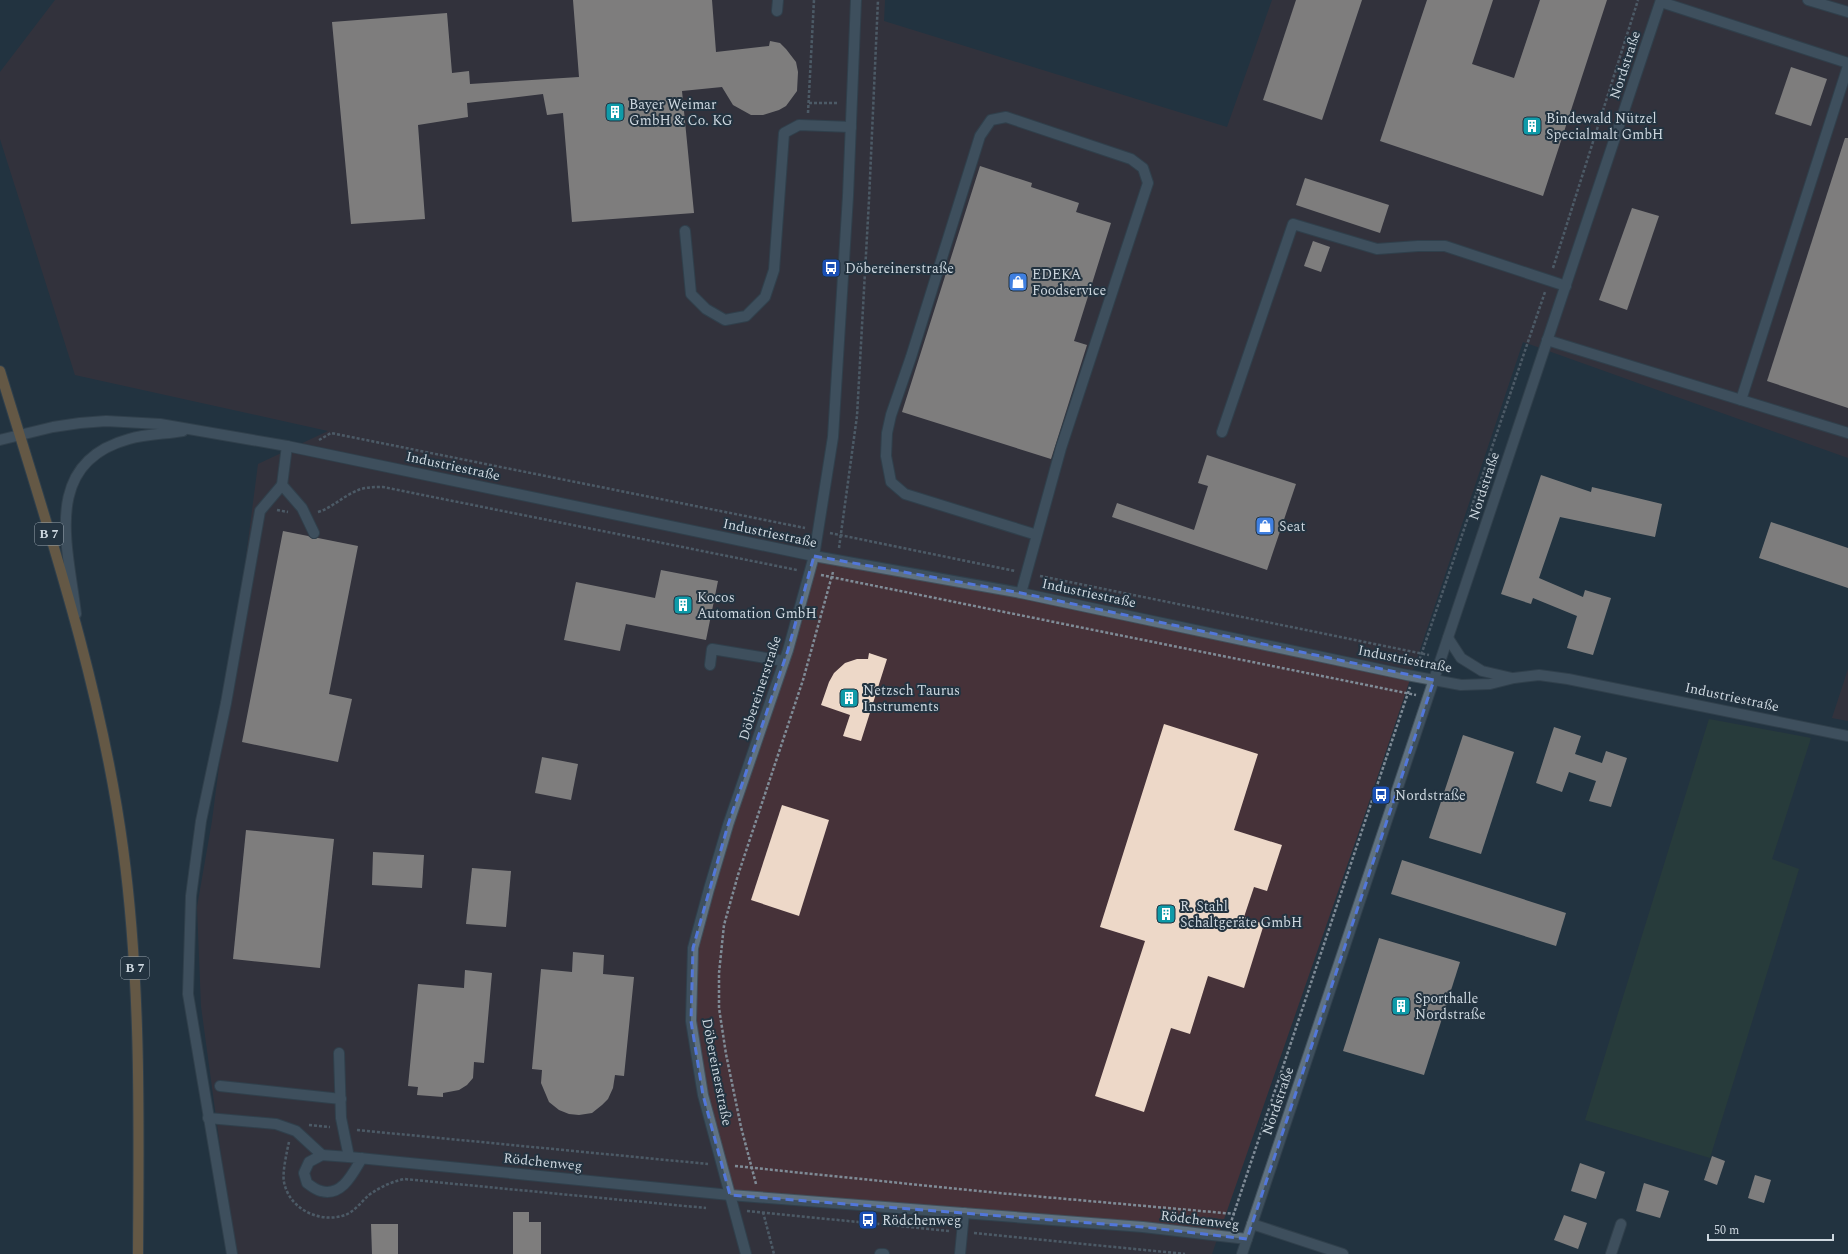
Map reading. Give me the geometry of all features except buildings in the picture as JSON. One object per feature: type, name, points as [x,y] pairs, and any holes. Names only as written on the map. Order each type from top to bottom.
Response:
[{"type":"main road","name":"B 7","points":[[0,371],[79,634],[114,791],[130,911],[137,1022],[138,1254]]},
{"type":"street","points":[[777,11],[778,0]]},
{"type":"street","name":"Döbereinerstraße","points":[[746,1254],[703,1095],[691,1022],[694,948],[709,889],[728,825],[784,661],[814,556],[833,437],[848,196],[856,0]]},
{"type":"street","points":[[1808,0],[1848,12]]},
{"type":"street","points":[[1661,1],[1848,63]]},
{"type":"street","name":"Nordstraße","points":[[1242,1254],[1661,1]]},
{"type":"street","points":[[1741,400],[1848,66]]},
{"type":"street","points":[[1021,593],[1027,573],[1061,448],[1148,183],[1144,168],[1130,159],[1006,117],[991,120],[980,136],[911,357],[891,415],[887,433],[886,456],[890,482],[905,494],[1037,535]]},
{"type":"street","points":[[685,231],[691,294],[706,309],[726,320],[746,316],[765,297],[774,270],[784,133],[799,125],[851,127]]},
{"type":"street","points":[[1222,432],[1293,224],[1377,249],[1445,246],[1549,279],[1566,286]]},
{"type":"street","points":[[1547,340],[1848,433]]},
{"type":"street","name":"Industriestraße","points":[[0,440],[53,427],[106,421],[160,424],[287,446],[814,556],[1021,593],[1461,685],[1483,684],[1538,675],[1568,679],[1713,707],[1848,736]]},
{"type":"street","points":[[79,634],[66,533],[65,510],[70,488],[78,473],[86,462],[98,451],[130,438],[193,430]]},
{"type":"street","points":[[232,1254],[188,994],[191,896],[201,822],[226,703],[260,510],[282,485],[287,446]]},
{"type":"street","points":[[282,485],[302,508],[314,533]]},
{"type":"street","name":"Industriestraße","points":[[1448,638],[1461,658],[1482,671],[1514,678]]},
{"type":"street","points":[[710,665],[712,650],[784,661]]},
{"type":"street","points":[[339,1053],[341,1118],[349,1157]]},
{"type":"street","points":[[220,1086],[341,1099]]},
{"type":"street","points":[[208,1118],[276,1124],[296,1131],[322,1155],[309,1162],[304,1173],[307,1183],[321,1192],[334,1192],[344,1185],[362,1158]]},
{"type":"street","name":"Rödchenweg","points":[[322,1155],[730,1195],[1143,1227],[1246,1239]]},
{"type":"street","points":[[960,1254],[964,1213]]},
{"type":"street","name":"Rödchenweg","points":[[1252,1224],[1343,1254]]},
{"type":"street","points":[[1611,1254],[1621,1224]]},
{"type":"path","points":[[808,125],[814,0]]},
{"type":"path","points":[[1226,1237],[1235,1214],[1421,654],[1549,279],[1638,0]]},
{"type":"path","points":[[809,103],[852,104]]},
{"type":"path","points":[[314,443],[331,433],[1027,573],[1441,659]]},
{"type":"path","points":[[265,505],[271,509],[306,516],[324,510],[352,492],[365,487],[383,487],[1428,697]]},
{"type":"path","points":[[710,1208],[404,1179],[388,1183],[369,1195],[346,1215],[327,1217],[303,1211],[293,1202],[284,1181],[288,1142],[296,1131],[304,1124],[988,1192],[1235,1214]]},
{"type":"path","points":[[734,1210],[1184,1254]]},
{"type":"highlighted area","points":[[814,556],[1021,593],[1434,680],[1247,1239],[1143,1227],[730,1195],[703,1095],[691,1021],[693,948],[728,825],[788,650]]},
{"type":"shaded area","points":[[55,0],[885,0],[884,21],[1227,127],[1272,0],[1848,0],[1848,458],[1523,342],[1365,814],[1212,1254],[236,1254],[201,1006],[197,907],[212,821],[258,464],[328,431],[75,375],[0,139],[0,72]]},
{"type":"shaded area","points":[[1848,669],[1848,721],[1832,718]]},
{"type":"green space","points":[[1709,719],[1811,738],[1772,859],[1799,869],[1710,1158],[1585,1120]]},
{"type":"place","name":"Bayer Weimar GmbH & Co. KG","points":[[615,112]]},
{"type":"place","name":"Bindewald Nützel Specialmalt GmbH","points":[[1532,126]]},
{"type":"place","name":"Döbereinerstraße","points":[[831,268]]},
{"type":"place","name":"EDEKA Foodservice","points":[[1018,282]]},
{"type":"place","name":"Seat","points":[[1265,526]]},
{"type":"place","name":"Kocos Automation GmbH","points":[[683,605]]},
{"type":"place","name":"Netzsch Taurus Instruments","points":[[849,698]]},
{"type":"place","name":"Nordstraße","points":[[1381,795]]},
{"type":"place","name":"R. Stahl Schaltgeräte GmbH","points":[[1166,914]]},
{"type":"place","name":"Sporthalle Nordstraße","points":[[1401,1006]]},
{"type":"place","name":"Rödchenweg","points":[[868,1220]]}]
